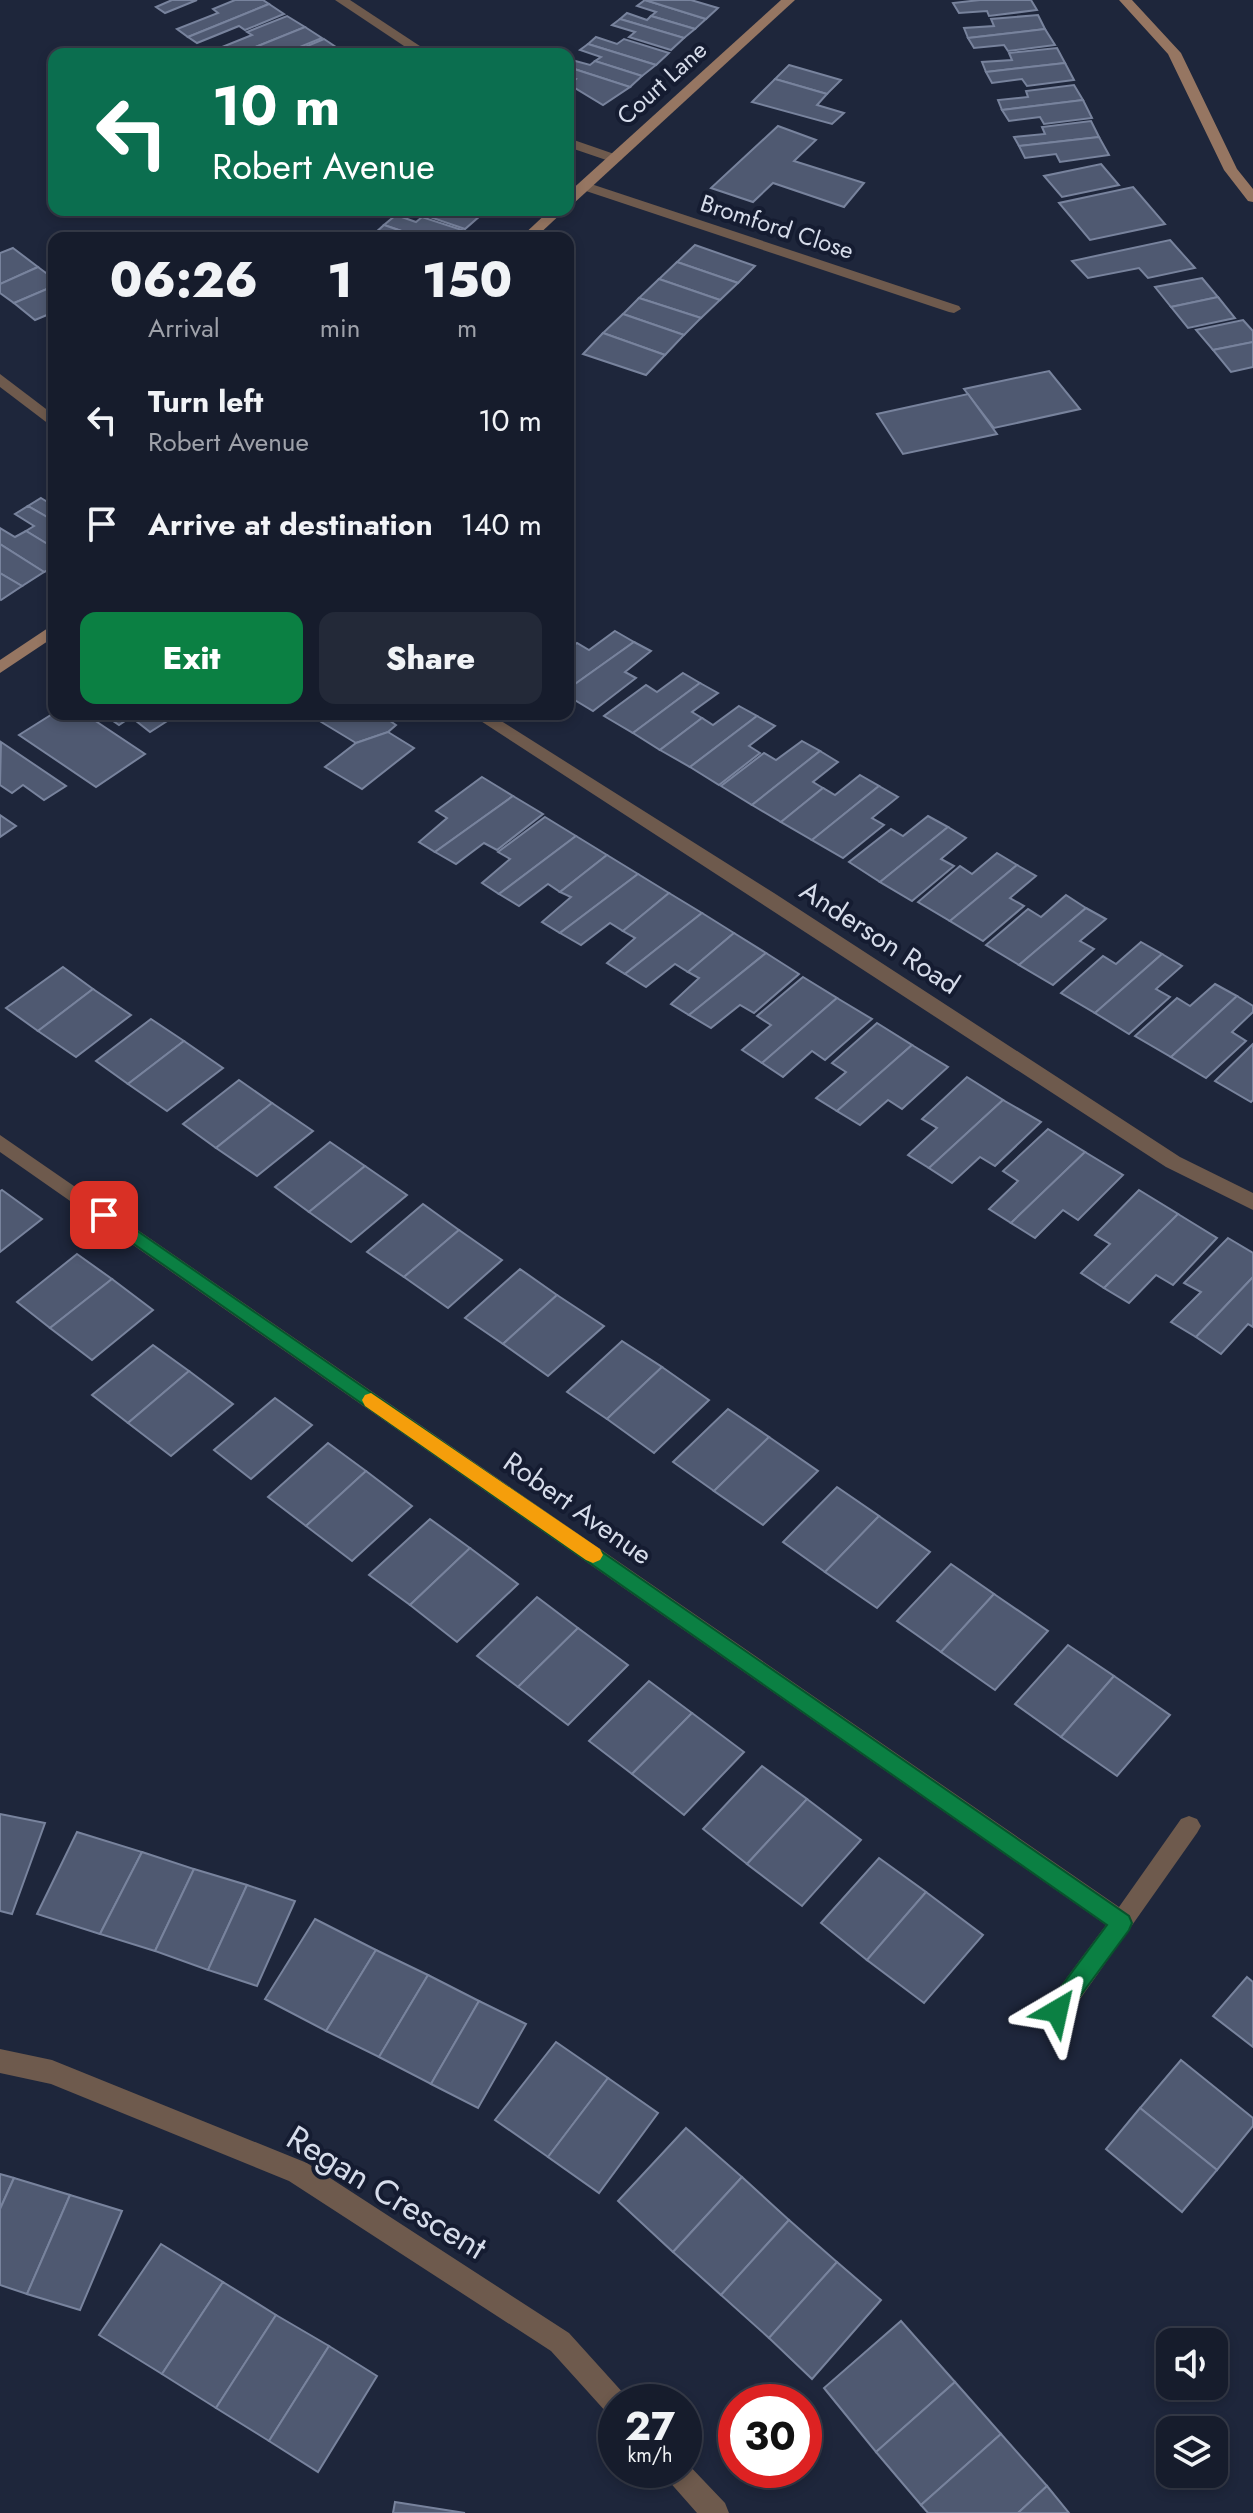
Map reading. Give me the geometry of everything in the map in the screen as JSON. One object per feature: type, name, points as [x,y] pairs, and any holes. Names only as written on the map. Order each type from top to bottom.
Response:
[{"type":"street","points":[[341,0],[416,48]]},
{"type":"street","name":"Court Lane","points":[[574,196],[789,0]]},
{"type":"street","points":[[1125,0],[1174,53],[1231,170],[1253,198]]},
{"type":"street","points":[[574,144],[615,159]]},
{"type":"street","name":"Bromford Close","points":[[585,186],[954,309]]},
{"type":"street","points":[[534,232],[551,216]]},
{"type":"street","points":[[0,379],[48,418]]},
{"type":"street","points":[[0,668],[48,633]]},
{"type":"street","name":"Anderson Road","points":[[488,720],[768,897],[1173,1162],[1253,1202]]},
{"type":"street","name":"Robert Avenue","points":[[0,1142],[1122,1923]]},
{"type":"street","points":[[1057,2011],[1189,1826]]},
{"type":"street","name":"Regan Crescent","points":[[0,2061],[52,2072],[298,2172],[560,2342],[598,2384]]},
{"type":"street","points":[[692,2488],[715,2513]]},
{"type":"building","points":[[172,0],[197,0],[165,13],[156,7]]},
{"type":"building","points":[[235,0],[263,0],[269,4],[188,37],[177,29],[218,13],[213,9]]},
{"type":"building","points":[[645,0],[706,19],[695,29],[651,16],[656,12],[637,6]]},
{"type":"building","points":[[645,0],[691,0],[718,8],[706,19]]},
{"type":"building","points":[[1031,0],[1037,10],[989,16],[987,11],[959,13],[953,3]]},
{"type":"building","points":[[269,4],[284,14],[245,30],[239,26],[197,43],[188,37]]},
{"type":"building","points":[[627,13],[647,20],[651,16],[695,29],[684,38],[620,19]]},
{"type":"building","points":[[1038,15],[1045,29],[968,38],[964,28],[994,26],[991,19]]},
{"type":"building","points":[[287,16],[305,27],[253,48],[222,47],[252,35],[247,32]]},
{"type":"building","points":[[620,19],[684,38],[671,50],[629,37],[635,32],[612,25]]},
{"type":"building","points":[[305,27],[322,38],[298,48],[253,48]]},
{"type":"building","points":[[1045,29],[1055,45],[1008,51],[1004,45],[974,48],[968,38]]},
{"type":"building","points":[[596,37],[617,44],[624,39],[669,53],[656,65],[588,44]]},
{"type":"building","points":[[324,39],[338,48],[302,48]]},
{"type":"building","points":[[588,44],[656,65],[642,76],[595,61],[601,57],[580,50]]},
{"type":"building","points":[[1057,48],[1065,63],[986,72],[982,62],[1012,60],[1009,53]]},
{"type":"building","points":[[574,61],[590,65],[595,61],[642,76],[630,87],[574,69]]},
{"type":"building","points":[[1065,63],[1074,80],[1027,86],[1022,79],[992,83],[986,72]]},
{"type":"building","points":[[789,65],[841,80],[827,94],[775,79]]},
{"type":"building","points":[[574,69],[630,87],[603,105],[574,87]]},
{"type":"building","points":[[775,79],[827,94],[817,105],[844,113],[832,124],[752,102]]},
{"type":"building","points":[[1074,85],[1083,100],[1002,110],[998,100],[1028,97],[1026,91]]},
{"type":"building","points":[[1083,100],[1092,118],[1044,124],[1040,117],[1009,121],[1002,110]]},
{"type":"building","points":[[1091,121],[1099,137],[1019,146],[1014,137],[1045,134],[1042,127]]},
{"type":"building","points":[[778,126],[816,140],[794,161],[864,183],[844,207],[773,183],[753,202],[711,188]]},
{"type":"building","points":[[1099,137],[1109,155],[1060,162],[1056,154],[1025,158],[1019,146]]},
{"type":"building","points":[[1101,164],[1119,185],[1062,197],[1044,176]]},
{"type":"building","points":[[1133,187],[1165,224],[1090,240],[1059,203]]},
{"type":"building","points":[[395,216],[416,222],[422,217],[465,231],[404,232],[384,225]]},
{"type":"building","points":[[427,216],[480,216],[465,229]]},
{"type":"building","points":[[384,225],[404,232],[376,232]]},
{"type":"building","points":[[1170,240],[1195,268],[1148,278],[1139,268],[1088,278],[1072,261]]},
{"type":"building","points":[[695,245],[755,266],[738,283],[677,262]]},
{"type":"building","points":[[13,248],[38,267],[0,284],[0,253]]},
{"type":"building","points":[[677,262],[738,283],[720,300],[659,279]]},
{"type":"building","points":[[38,267],[48,274],[48,289],[14,303],[0,293],[0,284]]},
{"type":"building","points":[[1202,278],[1218,297],[1171,307],[1155,287]]},
{"type":"building","points":[[659,279],[720,300],[701,318],[639,298]]},
{"type":"building","points":[[48,289],[48,315],[35,320],[14,303]]},
{"type":"building","points":[[1218,297],[1235,318],[1188,328],[1171,307]]},
{"type":"building","points":[[639,298],[701,318],[684,335],[623,314]]},
{"type":"building","points":[[623,314],[684,335],[665,355],[603,333]]},
{"type":"building","points":[[1243,320],[1253,331],[1253,342],[1213,350],[1196,330]]},
{"type":"building","points":[[603,333],[665,355],[646,375],[583,354]]},
{"type":"building","points":[[1253,342],[1253,367],[1231,372],[1213,350]]},
{"type":"building","points":[[1049,371],[1080,409],[994,428],[964,389]]},
{"type":"building","points":[[968,394],[997,434],[903,454],[877,414]]},
{"type":"building","points":[[41,498],[48,502],[48,518],[28,506]]},
{"type":"building","points":[[28,506],[48,518],[48,544],[26,531],[34,526],[15,514]]},
{"type":"building","points":[[0,528],[15,537],[26,531],[48,544],[48,570],[44,572],[0,544]]},
{"type":"building","points":[[0,544],[44,572],[22,586],[0,573]]},
{"type":"building","points":[[0,573],[22,586],[1,600],[0,599]]},
{"type":"building","points":[[615,631],[634,642],[574,685],[574,645],[577,643],[589,650]]},
{"type":"building","points":[[634,642],[651,651],[625,672],[636,678],[593,711],[574,700],[574,685]]},
{"type":"building","points":[[683,673],[700,683],[633,733],[604,716],[646,685],[657,692]]},
{"type":"building","points":[[700,683],[718,693],[692,712],[702,718],[660,750],[633,733]]},
{"type":"building","points":[[739,706],[757,716],[690,767],[660,750],[702,718],[713,725]]},
{"type":"building","points":[[757,716],[775,726],[749,746],[760,753],[719,785],[690,767]]},
{"type":"building","points":[[48,717],[48,720],[94,720],[145,754],[96,787],[19,735]]},
{"type":"building","points":[[135,720],[169,720],[150,732]]},
{"type":"building","points":[[318,720],[389,720],[396,725],[388,732],[356,743]]},
{"type":"building","points":[[388,732],[414,748],[362,789],[325,767],[356,743]]},
{"type":"building","points":[[802,741],[820,751],[752,805],[721,786],[764,753],[776,760]]},
{"type":"building","points":[[1,742],[66,786],[44,800],[23,785],[12,793],[0,785]]},
{"type":"building","points":[[820,751],[838,762],[813,782],[823,788],[781,822],[752,805]]},
{"type":"building","points":[[860,775],[879,786],[812,840],[781,822],[823,788],[835,795]]},
{"type":"building","points":[[482,777],[513,796],[435,852],[419,842],[447,818],[436,811]]},
{"type":"building","points":[[879,786],[898,797],[872,818],[884,825],[843,858],[812,840]]},
{"type":"building","points":[[513,796],[543,814],[497,850],[484,843],[456,864],[435,852]]},
{"type":"building","points":[[0,815],[16,826],[0,837]]},
{"type":"building","points":[[928,816],[948,827],[880,882],[849,862],[891,829],[903,836]]},
{"type":"building","points":[[545,817],[576,836],[499,894],[482,883],[510,859],[498,852]]},
{"type":"building","points":[[948,827],[966,838],[941,859],[954,866],[912,901],[880,882]]},
{"type":"building","points":[[576,836],[607,855],[560,892],[548,884],[519,906],[499,894]]},
{"type":"building","points":[[997,853],[1017,865],[950,921],[918,902],[960,866],[972,874]]},
{"type":"building","points":[[607,855],[638,874],[560,933],[542,922],[571,897],[560,892]]},
{"type":"building","points":[[1017,865],[1036,876],[1010,898],[1024,906],[983,941],[950,921]]},
{"type":"building","points":[[638,874],[669,893],[623,931],[610,923],[581,945],[560,933]]},
{"type":"building","points":[[669,893],[702,913],[625,974],[607,963],[635,938],[623,931]]},
{"type":"building","points":[[1066,895],[1086,908],[1019,965],[986,945],[1028,909],[1041,917]]},
{"type":"building","points":[[1086,908],[1106,919],[1080,941],[1094,949],[1053,985],[1019,965]]},
{"type":"building","points":[[702,913],[734,933],[688,972],[675,964],[646,987],[625,974]]},
{"type":"building","points":[[734,933],[766,953],[689,1015],[671,1004],[699,978],[688,972]]},
{"type":"building","points":[[1141,942],[1162,954],[1095,1013],[1061,993],[1103,956],[1116,964]]},
{"type":"building","points":[[766,953],[799,974],[754,1013],[740,1005],[711,1028],[689,1015]]},
{"type":"building","points":[[1162,954],[1182,966],[1156,989],[1170,997],[1129,1034],[1095,1013]]},
{"type":"building","points":[[63,967],[93,989],[38,1031],[6,1008]]},
{"type":"building","points":[[803,977],[837,998],[762,1063],[742,1050],[771,1025],[757,1016]]},
{"type":"building","points":[[1215,984],[1237,996],[1171,1057],[1135,1036],[1177,998],[1190,1006]]},
{"type":"building","points":[[93,989],[131,1015],[76,1057],[38,1031]]},
{"type":"building","points":[[1237,996],[1253,1006],[1253,1012],[1232,1032],[1246,1041],[1206,1078],[1171,1057]]},
{"type":"building","points":[[837,998],[872,1019],[825,1060],[812,1051],[783,1077],[762,1063]]},
{"type":"building","points":[[151,1019],[184,1041],[128,1084],[96,1061]]},
{"type":"building","points":[[877,1023],[912,1045],[837,1111],[816,1098],[846,1072],[832,1063]]},
{"type":"building","points":[[184,1041],[223,1068],[167,1111],[128,1084]]},
{"type":"building","points":[[1253,1044],[1253,1100],[1251,1102],[1215,1081]]},
{"type":"building","points":[[912,1045],[948,1067],[902,1109],[888,1100],[860,1125],[837,1111]]},
{"type":"building","points":[[967,1077],[1003,1100],[929,1168],[908,1155],[937,1128],[922,1119]]},
{"type":"building","points":[[239,1080],[272,1103],[216,1148],[183,1124]]},
{"type":"building","points":[[1003,1100],[1041,1122],[995,1166],[980,1157],[952,1183],[929,1168]]},
{"type":"building","points":[[272,1103],[313,1131],[257,1176],[216,1148]]},
{"type":"building","points":[[1048,1129],[1085,1152],[1011,1223],[989,1209],[1018,1181],[1003,1171]]},
{"type":"building","points":[[330,1142],[365,1166],[309,1212],[275,1187]]},
{"type":"building","points":[[1085,1152],[1123,1175],[1078,1220],[1063,1210],[1035,1238],[1011,1223]]},
{"type":"building","points":[[365,1166],[407,1195],[351,1242],[309,1212]]},
{"type":"building","points":[[1139,1190],[1178,1214],[1104,1288],[1081,1273],[1110,1244],[1095,1235]]},
{"type":"building","points":[[0,1191],[42,1219],[0,1252]]},
{"type":"building","points":[[423,1204],[459,1230],[404,1277],[367,1252]]},
{"type":"building","points":[[1178,1214],[1217,1238],[1173,1285],[1156,1275],[1129,1303],[1104,1288]]},
{"type":"building","points":[[459,1230],[502,1260],[448,1308],[404,1277]]},
{"type":"building","points":[[1228,1238],[1253,1253],[1253,1277],[1196,1337],[1171,1322],[1201,1292],[1184,1283]]},
{"type":"building","points":[[77,1254],[112,1279],[50,1328],[17,1302]]},
{"type":"building","points":[[520,1269],[557,1295],[503,1344],[465,1318]]},
{"type":"building","points":[[1253,1277],[1253,1327],[1248,1324],[1221,1354],[1196,1337]]},
{"type":"building","points":[[112,1279],[153,1310],[92,1360],[50,1328]]},
{"type":"building","points":[[557,1295],[604,1326],[548,1376],[503,1344]]},
{"type":"building","points":[[622,1341],[662,1367],[607,1419],[567,1392]]},
{"type":"building","points":[[153,1345],[189,1371],[128,1423],[92,1395]]},
{"type":"building","points":[[662,1367],[709,1400],[654,1453],[607,1419]]},
{"type":"building","points":[[189,1371],[233,1404],[171,1456],[128,1423]]},
{"type":"building","points":[[275,1398],[312,1425],[251,1479],[214,1450]]},
{"type":"building","points":[[728,1409],[769,1437],[714,1491],[673,1462]]},
{"type":"building","points":[[769,1437],[818,1471],[763,1525],[714,1491]]},
{"type":"building","points":[[328,1443],[366,1471],[306,1526],[268,1497]]},
{"type":"building","points":[[366,1471],[412,1506],[352,1561],[306,1526]]},
{"type":"building","points":[[837,1487],[879,1516],[825,1572],[783,1542]]},
{"type":"building","points":[[879,1516],[930,1552],[877,1608],[825,1572]]},
{"type":"building","points":[[430,1519],[470,1548],[410,1605],[369,1575]]},
{"type":"building","points":[[470,1548],[518,1584],[457,1642],[410,1605]]},
{"type":"building","points":[[951,1564],[994,1594],[941,1652],[897,1621]]},
{"type":"building","points":[[994,1594],[1048,1631],[995,1690],[941,1652]]},
{"type":"building","points":[[537,1597],[578,1628],[518,1687],[477,1656]]},
{"type":"building","points":[[578,1628],[628,1665],[568,1725],[518,1687]]},
{"type":"building","points":[[1068,1645],[1114,1676],[1061,1737],[1015,1704]]},
{"type":"building","points":[[1114,1676],[1170,1715],[1117,1776],[1061,1737]]},
{"type":"building","points":[[649,1681],[692,1713],[632,1774],[589,1741]]},
{"type":"building","points":[[692,1713],[744,1752],[684,1815],[632,1774]]},
{"type":"building","points":[[762,1766],[807,1799],[747,1864],[703,1829]]},
{"type":"building","points":[[807,1799],[861,1840],[802,1906],[747,1864]]},
{"type":"building","points":[[0,1814],[45,1823],[12,1914],[0,1911]]},
{"type":"building","points":[[77,1832],[142,1852],[100,1934],[37,1914]]},
{"type":"building","points":[[142,1852],[194,1869],[155,1951],[100,1934]]},
{"type":"building","points":[[879,1858],[926,1892],[867,1960],[821,1923]]},
{"type":"building","points":[[194,1869],[247,1885],[208,1970],[155,1951]]},
{"type":"building","points":[[247,1885],[295,1901],[257,1986],[208,1970]]},
{"type":"building","points":[[926,1892],[983,1935],[924,2003],[867,1960]]},
{"type":"building","points":[[315,1919],[376,1950],[326,2031],[265,1999]]},
{"type":"building","points":[[376,1950],[428,1975],[379,2057],[326,2031]]},
{"type":"building","points":[[428,1975],[479,2001],[431,2084],[379,2057]]},
{"type":"building","points":[[1247,1977],[1253,1982],[1253,2047],[1213,2016]]},
{"type":"building","points":[[479,2001],[526,2024],[478,2108],[431,2084]]},
{"type":"building","points":[[556,2042],[608,2078],[548,2157],[495,2120]]},
{"type":"building","points":[[1181,2060],[1253,2118],[1253,2126],[1217,2170],[1140,2108]]},
{"type":"building","points":[[608,2078],[658,2113],[599,2193],[548,2157]]},
{"type":"building","points":[[1140,2108],[1217,2170],[1182,2212],[1106,2149]]},
{"type":"building","points":[[686,2128],[742,2177],[673,2252],[618,2201]]},
{"type":"building","points":[[0,2174],[14,2178],[0,2209]]},
{"type":"building","points":[[742,2177],[789,2220],[721,2295],[673,2252]]},
{"type":"building","points":[[14,2178],[70,2195],[27,2294],[0,2285],[0,2209]]},
{"type":"building","points":[[70,2195],[122,2211],[80,2310],[27,2294]]},
{"type":"building","points":[[789,2220],[837,2262],[769,2338],[721,2295]]},
{"type":"building","points":[[161,2244],[223,2282],[162,2374],[99,2335]]},
{"type":"building","points":[[837,2262],[881,2300],[812,2379],[769,2338]]},
{"type":"building","points":[[223,2282],[276,2315],[216,2408],[162,2374]]},
{"type":"building","points":[[276,2315],[329,2346],[269,2441],[216,2408]]},
{"type":"building","points":[[901,2321],[955,2382],[876,2452],[824,2388]]},
{"type":"building","points":[[329,2346],[377,2376],[318,2472],[269,2441]]},
{"type":"building","points":[[955,2382],[1001,2434],[921,2505],[876,2452]]},
{"type":"building","points":[[1001,2434],[1047,2486],[1018,2513],[928,2513],[921,2505]]},
{"type":"building","points":[[1047,2486],[1069,2513],[1018,2513]]},
{"type":"building","points":[[395,2502],[465,2513],[393,2513]]},
{"type":"slow traffic","points":[[371,1400],[593,1555]]},
{"type":"route","points":[[104,1215],[1122,1923],[1057,2011]]}]
